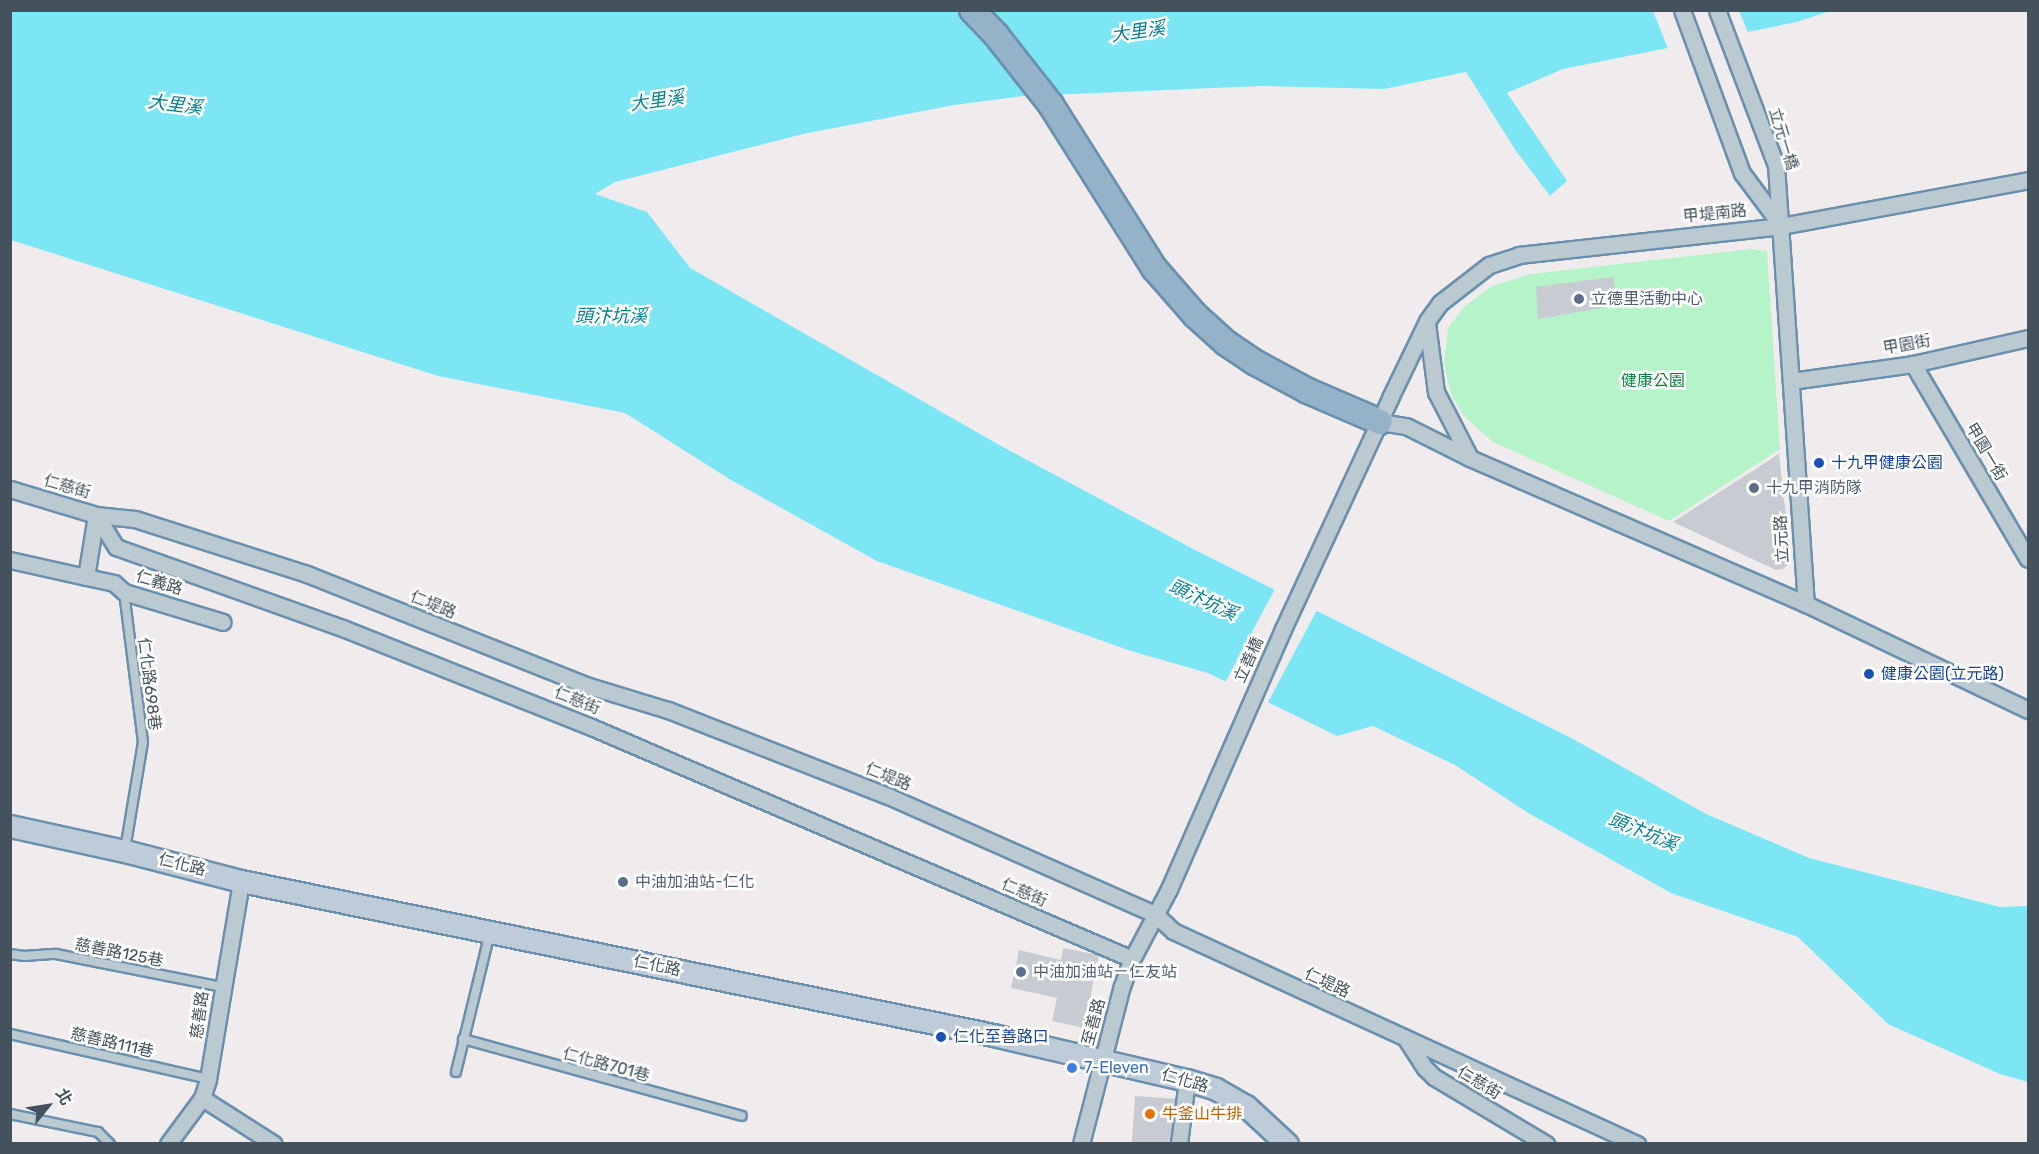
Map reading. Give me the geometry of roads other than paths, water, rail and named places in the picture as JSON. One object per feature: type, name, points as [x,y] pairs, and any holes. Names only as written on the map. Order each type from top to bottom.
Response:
[{"type":"highway","points":[[972,10],[996,35],[1051,105],[1154,268],[1195,315],[1226,343],[1256,363],[1342,407],[1380,422]]},
{"type":"main road","name":"仁化路","points":[[10,826],[125,851],[242,881],[1102,1059],[1187,1080],[1216,1089],[1246,1106],[1287,1143]]},
{"type":"street","points":[[1682,10],[1742,173],[1781,225]]},
{"type":"street","name":"立元一橋","points":[[1717,10],[1776,165],[1781,225]]},
{"type":"street","name":"甲堤南路","points":[[1380,422],[1427,321],[1440,303],[1464,282],[1489,265],[1512,256],[1781,225],[2028,180]]},
{"type":"street","name":"立元路","points":[[1781,225],[1806,604]]},
{"type":"street","points":[[1427,321],[1436,392],[1470,458]]},
{"type":"street","name":"甲園街","points":[[1791,381],[1912,363],[2028,338]]},
{"type":"street","name":"甲園一街","points":[[1912,363],[2028,559]]},
{"type":"street","points":[[1380,422],[1406,426],[1470,458],[1806,604],[2028,710]]},
{"type":"street","name":"立善橋","points":[[1156,915],[1283,628],[1380,422]]},
{"type":"street","name":"仁慈街","points":[[11,491],[96,515],[116,547],[345,629],[589,726],[1132,959]]},
{"type":"street","points":[[86,577],[96,515]]},
{"type":"street","name":"仁堤路","points":[[96,515],[135,519],[307,574],[586,685],[669,710],[888,796],[1156,915],[1173,931],[1637,1143]]},
{"type":"street","name":"仁義路","points":[[10,560],[114,583],[124,592],[223,622]]},
{"type":"street","name":"慈善路","points":[[168,1143],[202,1098],[208,1079],[242,881]]},
{"type":"street","name":"至善路","points":[[1081,1143],[1102,1059],[1132,959],[1156,915]]},
{"type":"street","name":"仁慈街","points":[[1406,1039],[1425,1068],[1434,1077],[1546,1143]]},
{"type":"street","points":[[1179,1143],[1187,1080]]},
{"type":"street","points":[[202,1098],[274,1143]]},
{"type":"street","points":[[1601,1128],[1606,1143]]},
{"type":"lane","name":"仁化路698巷","points":[[124,592],[142,742],[125,851]]},
{"type":"lane","points":[[456,1072],[491,931]]},
{"type":"lane","name":"慈善路125巷","points":[[10,954],[24,957],[56,954],[222,987]]},
{"type":"lane","name":"慈善路111巷","points":[[10,1034],[208,1079]]},
{"type":"lane","name":"仁化路701巷","points":[[463,1039],[742,1116]]},
{"type":"lane","points":[[10,1114],[98,1132],[110,1143]]},
{"type":"water","points":[[11,11],[1830,11],[1797,22],[1563,69],[1507,93],[1567,181],[1550,196],[1516,151],[1466,72],[1384,89],[1262,86],[1024,96],[954,105],[803,134],[615,182],[595,194],[647,212],[690,268],[1001,446],[1197,551],[1575,740],[1706,814],[1809,858],[2000,907],[2028,906],[2028,1082],[2000,1074],[1888,1024],[1798,937],[1671,893],[1530,814],[1455,765],[1373,726],[1337,736],[1208,673],[1131,651],[877,561],[731,480],[625,413],[438,376],[11,240]]},
{"type":"place","name":"立德里活動中心","points":[[1579,299]]},
{"type":"place","name":"十九甲健康公園","points":[[1819,463]]},
{"type":"place","name":"十九甲消防隊","points":[[1754,488]]},
{"type":"place","name":"健康公園(立元路)","points":[[1869,674]]},
{"type":"place","name":"中油加油站-仁化","points":[[623,882]]},
{"type":"place","name":"中油加油站－仁友站","points":[[1021,972]]},
{"type":"place","name":"仁化至善路口","points":[[941,1037]]},
{"type":"place","name":"7-Eleven","points":[[1072,1068]]},
{"type":"place","name":"牛釜山牛排","points":[[1150,1114]]},
{"type":"water label","name":"大里溪","points":[[1138,32]]},
{"type":"water label","name":"大里溪","points":[[657,101]]},
{"type":"water label","name":"大里溪","points":[[175,105]]},
{"type":"water label","name":"頭汴坑溪","points":[[611,316]]},
{"type":"water label","name":"頭汴坑溪","points":[[1203,600]]},
{"type":"water label","name":"頭汴坑溪","points":[[1643,832]]},
{"type":"park label","name":"健康公園","points":[[1653,381]]}]
